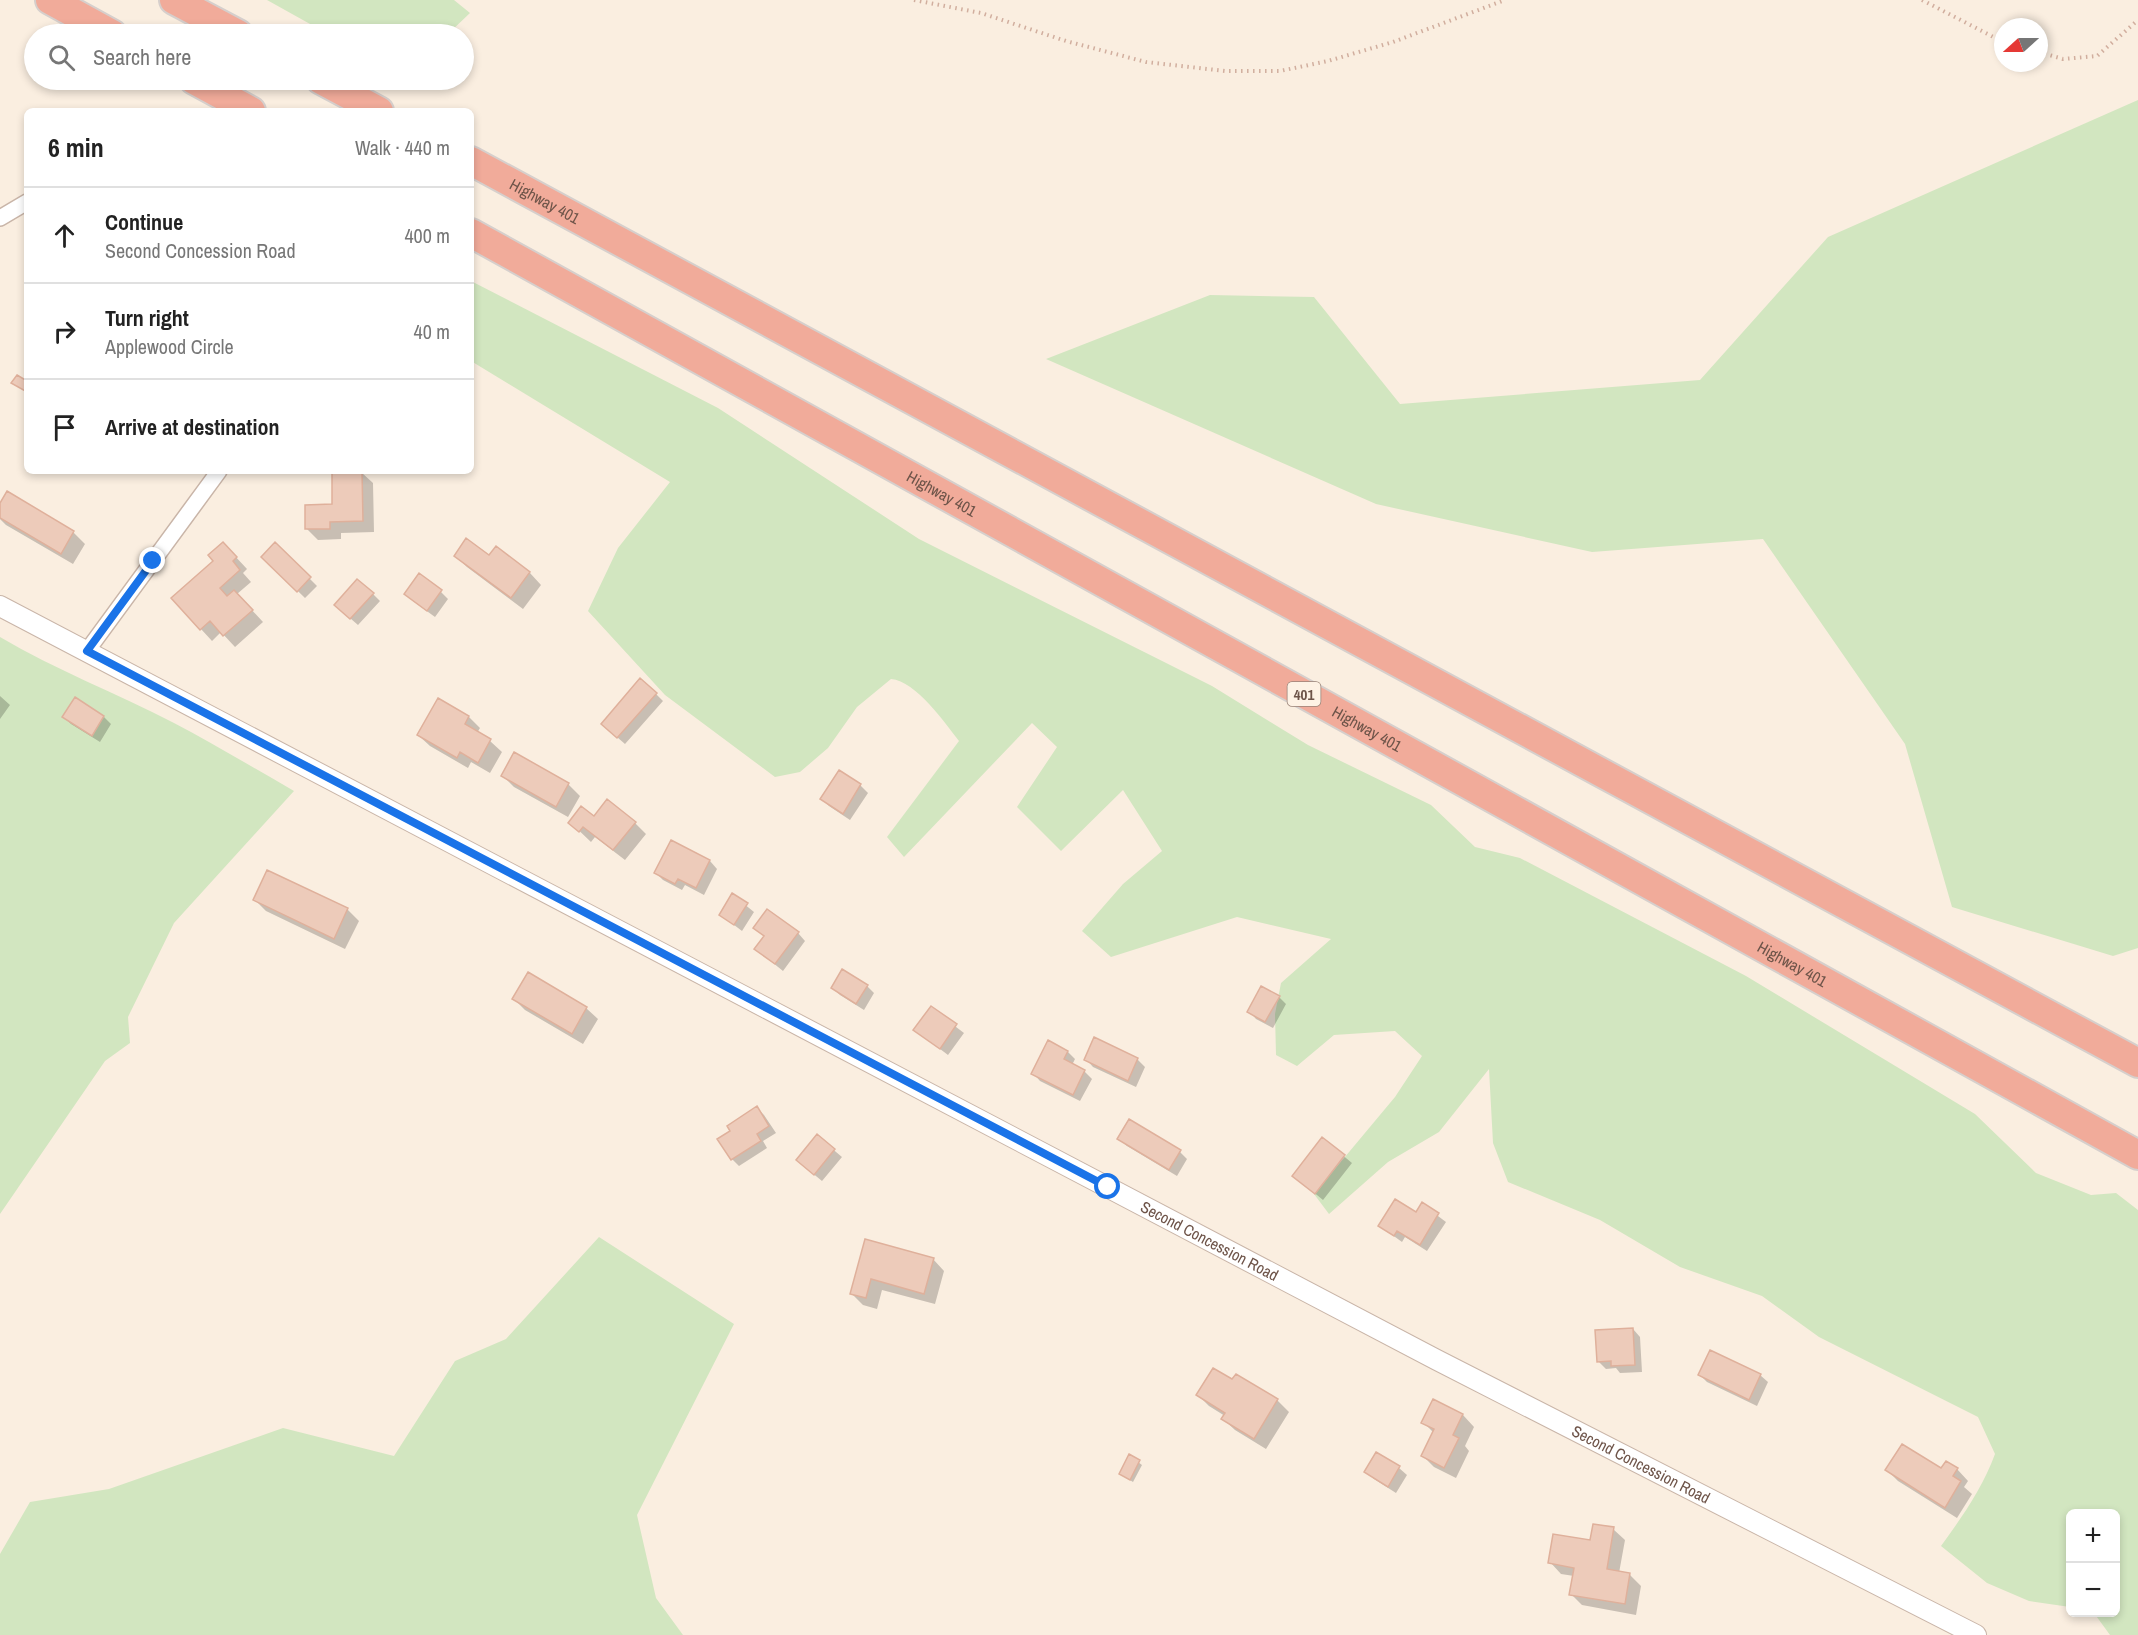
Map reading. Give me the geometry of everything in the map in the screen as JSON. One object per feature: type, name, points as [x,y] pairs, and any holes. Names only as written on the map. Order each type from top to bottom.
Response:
[{"type":"highway","points":[[50,0],[94,24]]},
{"type":"highway","points":[[174,0],[219,24]]},
{"type":"highway","points":[[212,90],[245,108]]},
{"type":"highway","points":[[340,90],[374,108]]},
{"type":"highway","name":"Highway 401","points":[[474,162],[2138,1063]]},
{"type":"highway","name":"Highway 401","points":[[474,235],[2138,1155]]},
{"type":"street","points":[[0,218],[24,204]]},
{"type":"street","points":[[87,651],[217,474]]},
{"type":"street","name":"Second Concession Road","points":[[0,606],[1437,1360],[1976,1635]]},
{"type":"path","points":[[914,0],[981,13],[1066,41],[1146,62],[1225,71],[1280,71],[1328,61],[1394,42],[1505,0]]},
{"type":"path","points":[[1922,0],[1994,37]]},
{"type":"path","points":[[2048,54],[2063,58],[2097,56],[2138,20]]},
{"type":"green space","points":[[267,0],[454,0],[470,13],[458,24],[310,24]]},
{"type":"green space","points":[[2138,100],[2138,948],[2113,956],[1952,907],[1905,744],[1763,539],[1592,552],[1376,504],[1046,359],[1210,295],[1314,297],[1400,404],[1700,380],[1828,237]]},
{"type":"green space","points":[[474,283],[718,408],[919,539],[1212,686],[1308,745],[1431,805],[1475,847],[1520,858],[1746,976],[1975,1114],[2036,1173],[2091,1195],[2116,1193],[2138,1210],[2138,1635],[2110,1635],[2097,1617],[2120,1617],[2120,1509],[2066,1509],[2066,1606],[2029,1601],[1987,1583],[1941,1546],[1978,1491],[1995,1454],[1978,1417],[1819,1337],[1762,1296],[1680,1267],[1600,1220],[1508,1182],[1493,1143],[1489,1069],[1439,1132],[1388,1162],[1329,1214],[1314,1194],[1395,1097],[1422,1056],[1395,1031],[1334,1035],[1297,1066],[1276,1055],[1275,1014],[1281,983],[1331,939],[1237,917],[1111,957],[1082,931],[1123,884],[1162,851],[1123,790],[1061,851],[1017,807],[1057,747],[1032,723],[904,857],[887,837],[959,741],[929,704],[910,687],[891,679],[857,707],[828,748],[800,772],[775,777],[665,695],[588,611],[618,548],[670,482],[474,363]]},
{"type":"green space","points":[[0,637],[174,723],[294,791],[174,923],[128,1017],[130,1043],[105,1061],[0,1214]]},
{"type":"green space","points":[[599,1237],[734,1324],[637,1515],[656,1598],[683,1635],[0,1635],[0,1554],[30,1502],[109,1489],[283,1428],[394,1456],[455,1361],[506,1339]]},
{"type":"building","points":[[17,375],[24,379],[24,390],[11,383]]},
{"type":"building","points":[[332,474],[362,474],[363,521],[330,522],[330,529],[305,529],[305,505],[332,504]]},
{"type":"building","points":[[7,491],[74,531],[61,554],[0,518],[0,503]]},
{"type":"building","points":[[466,538],[489,555],[496,546],[530,572],[511,598],[454,556]]},
{"type":"building","points":[[223,542],[237,557],[233,561],[240,570],[220,588],[227,596],[234,590],[253,610],[223,636],[210,621],[200,630],[171,598],[213,561],[208,555]]},
{"type":"building","points":[[275,542],[311,577],[297,592],[261,557]]},
{"type":"building","points":[[419,573],[442,590],[427,611],[404,594]]},
{"type":"building","points":[[357,579],[374,593],[350,619],[334,605]]},
{"type":"building","points":[[640,678],[657,693],[617,738],[601,724]]},
{"type":"building","points":[[75,697],[104,716],[92,736],[62,717]]},
{"type":"building","points":[[438,698],[469,716],[465,724],[491,739],[478,763],[460,752],[457,758],[417,735]]},
{"type":"building","points":[[514,752],[569,783],[556,807],[501,776]]},
{"type":"building","points":[[839,770],[861,784],[843,814],[820,799]]},
{"type":"building","points":[[607,799],[636,822],[613,850],[583,827],[579,832],[568,823],[581,806],[594,816]]},
{"type":"building","points":[[671,840],[710,860],[696,888],[678,879],[675,884],[654,873]]},
{"type":"building","points":[[267,870],[348,908],[334,939],[253,900]]},
{"type":"building","points":[[732,893],[748,903],[734,925],[719,915]]},
{"type":"building","points":[[767,909],[799,932],[775,964],[754,949],[764,936],[753,928]]},
{"type":"building","points":[[842,969],[868,985],[856,1004],[831,988]]},
{"type":"building","points":[[528,972],[587,1007],[572,1034],[512,999]]},
{"type":"building","points":[[1261,986],[1280,996],[1265,1022],[1247,1012]]},
{"type":"building","points":[[931,1006],[957,1024],[940,1049],[913,1030]]},
{"type":"building","points":[[1094,1037],[1138,1058],[1128,1081],[1084,1060]]},
{"type":"building","points":[[1048,1040],[1068,1051],[1064,1059],[1085,1070],[1073,1095],[1031,1074]]},
{"type":"building","points":[[757,1106],[769,1126],[757,1134],[761,1141],[731,1160],[717,1139],[730,1131],[727,1126]]},
{"type":"building","points":[[1129,1119],[1181,1150],[1169,1170],[1117,1139]]},
{"type":"building","points":[[817,1134],[835,1149],[814,1175],[796,1160]]},
{"type":"building","points":[[1322,1137],[1345,1155],[1315,1194],[1292,1176]]},
{"type":"building","points":[[1395,1199],[1416,1212],[1422,1202],[1439,1213],[1420,1245],[1397,1231],[1394,1236],[1378,1226]]},
{"type":"building","points":[[865,1239],[934,1258],[924,1294],[871,1279],[866,1298],[850,1294]]},
{"type":"building","points":[[1633,1328],[1635,1365],[1611,1366],[1611,1361],[1597,1362],[1595,1330]]},
{"type":"building","points":[[1710,1350],[1761,1374],[1749,1400],[1698,1375]]},
{"type":"building","points":[[1213,1368],[1232,1379],[1236,1374],[1278,1399],[1254,1439],[1221,1419],[1225,1413],[1196,1395]]},
{"type":"building","points":[[1433,1399],[1463,1414],[1453,1435],[1459,1438],[1444,1468],[1421,1456],[1434,1429],[1421,1423]]},
{"type":"building","points":[[1902,1444],[1941,1468],[1946,1461],[1958,1468],[1953,1476],[1961,1481],[1945,1508],[1885,1470]]},
{"type":"building","points":[[1376,1452],[1400,1466],[1388,1487],[1364,1472]]},
{"type":"building","points":[[1129,1454],[1140,1460],[1130,1480],[1119,1474]]},
{"type":"building","points":[[1593,1524],[1614,1527],[1607,1569],[1630,1573],[1625,1604],[1569,1595],[1574,1568],[1548,1563],[1553,1534],[1590,1540]]},
{"type":"route","points":[[153,561],[87,651],[1108,1187]]}]
